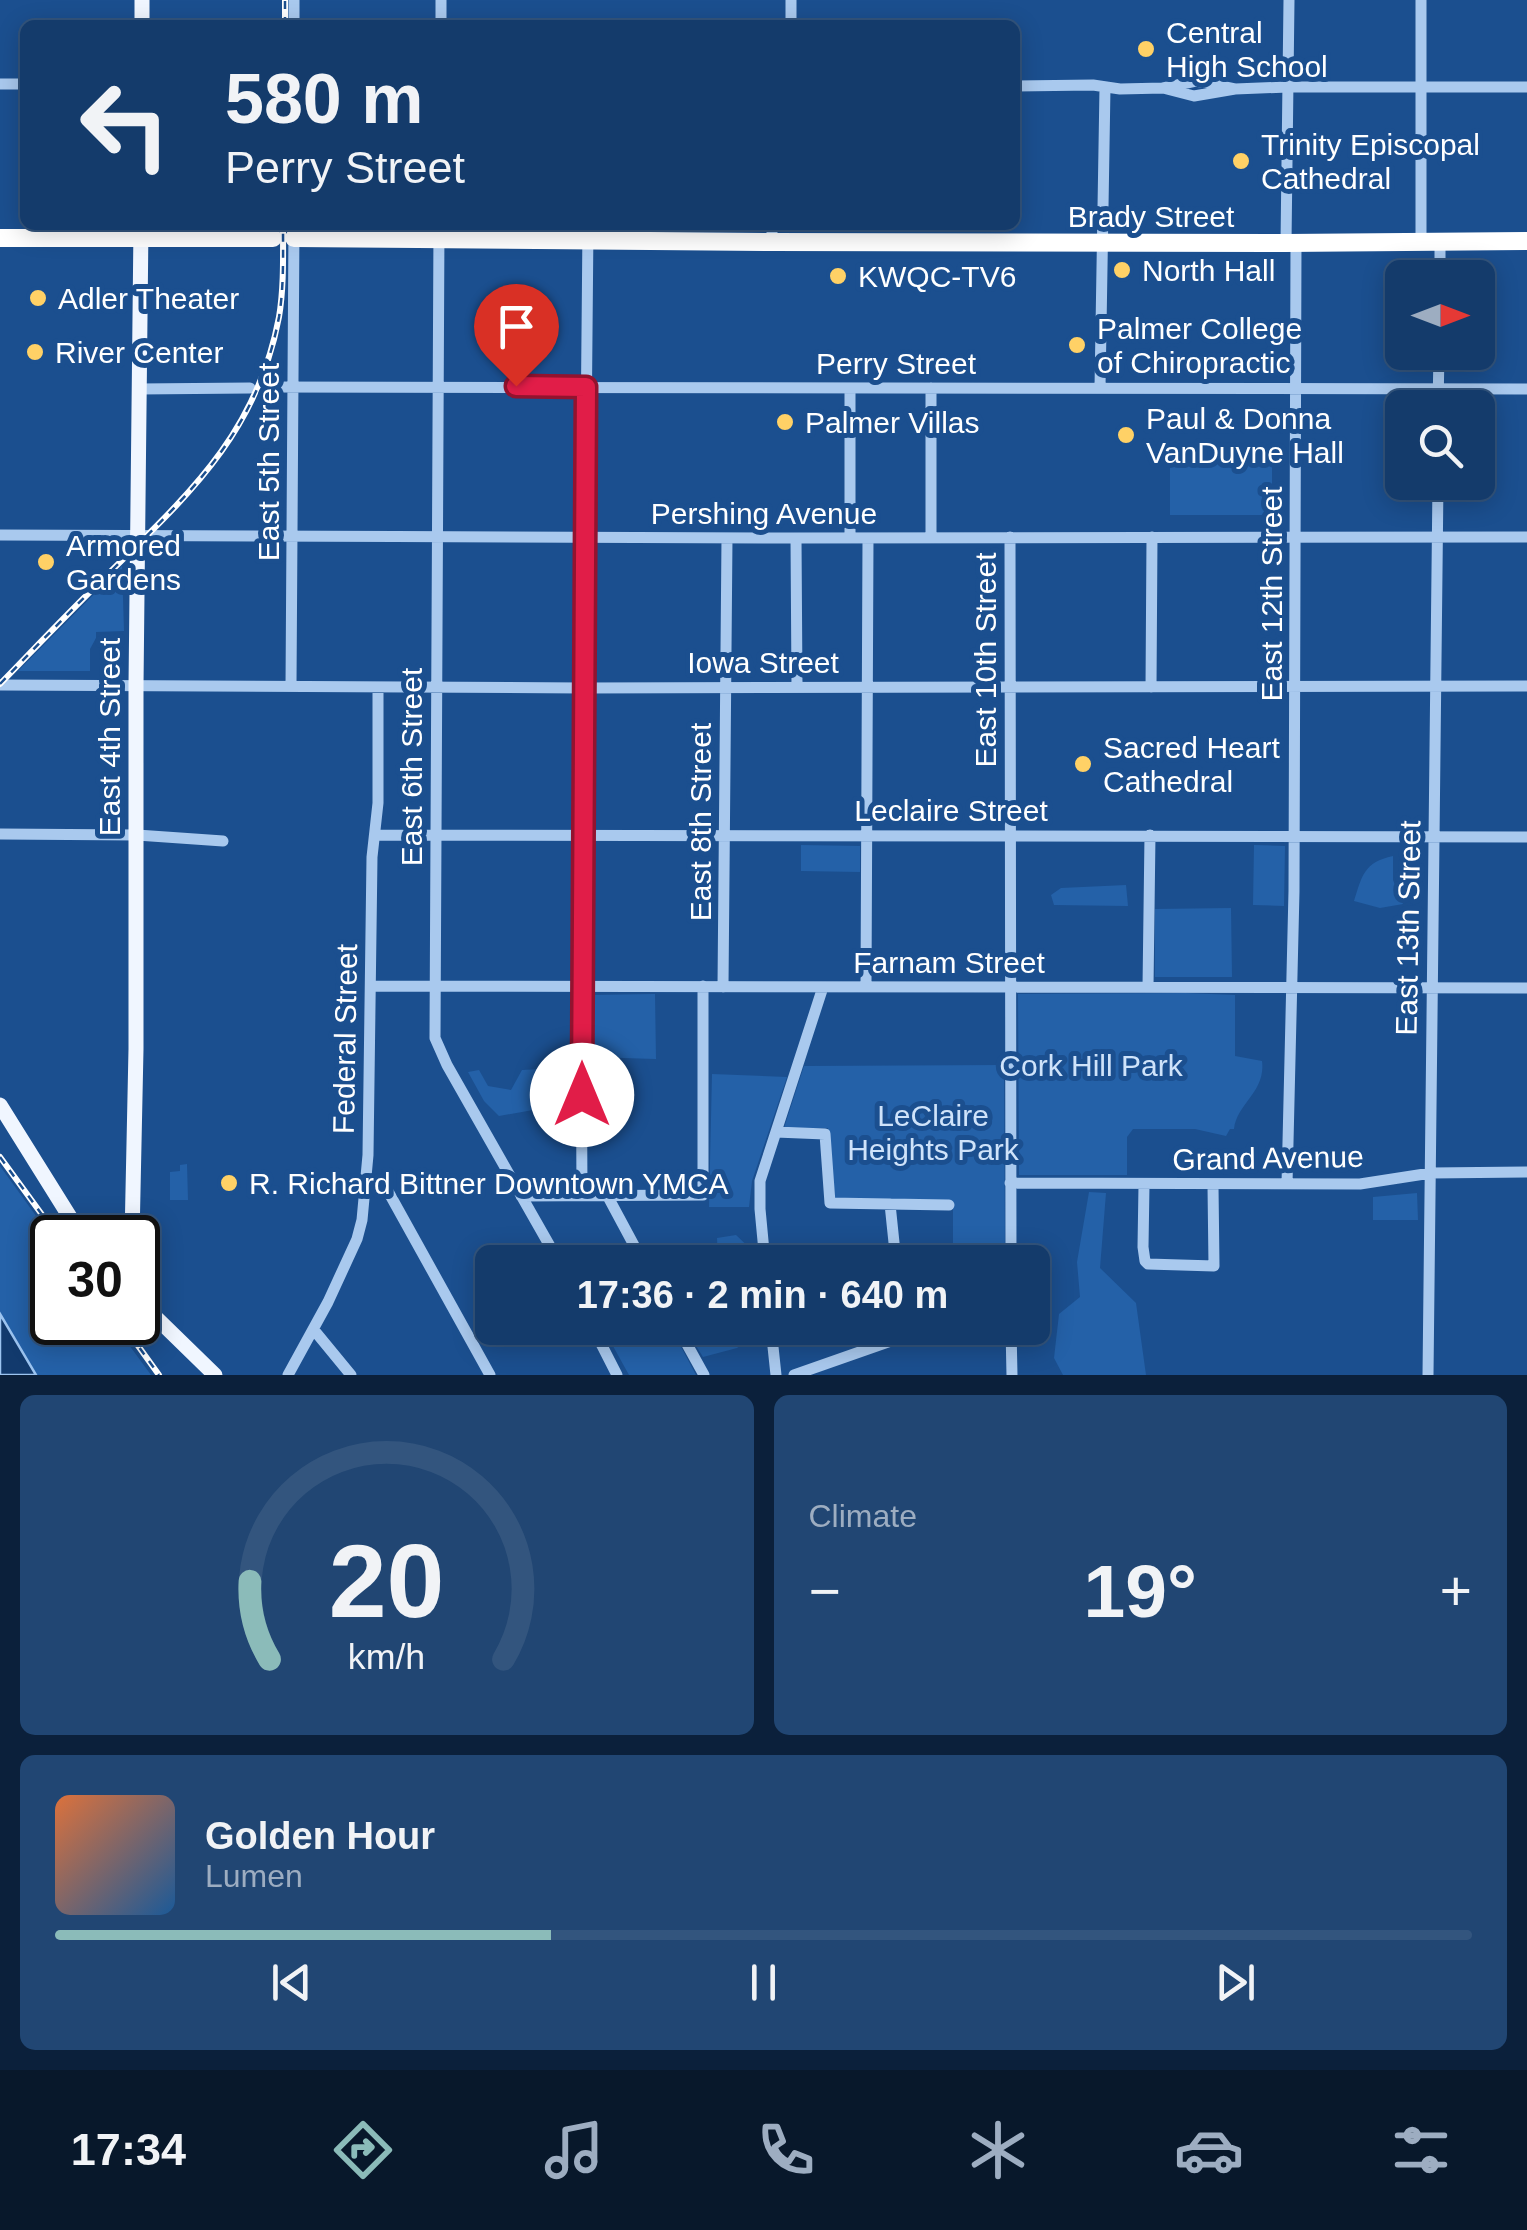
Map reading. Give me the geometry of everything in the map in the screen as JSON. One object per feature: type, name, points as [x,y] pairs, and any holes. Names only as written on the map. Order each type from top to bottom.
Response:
[{"type":"highway","points":[[0,238],[140,231],[272,238]]},
{"type":"highway","name":"Brady Street","points":[[294,232],[772,234],[1102,243],[1527,240]]},
{"type":"main road","name":"East 4th Street","points":[[132,1215],[140,231]]},
{"type":"main road","points":[[0,1105],[69,1215]]},
{"type":"main road","points":[[160,1322],[214,1375]]},
{"type":"street","name":"East 12th Street","points":[[1288,1184],[1296,536],[1289,0]]},
{"type":"street","points":[[1421,0],[1421,87],[1431,240],[1436,260]]},
{"type":"street","points":[[1020,86],[1163,88],[1196,81],[1235,89],[1527,87]]},
{"type":"street","points":[[1100,388],[1105,87]]},
{"type":"street","name":"East 5th Street","points":[[291,686],[294,232]]},
{"type":"street","name":"East 6th Street","points":[[439,232],[435,1038],[550,1245]]},
{"type":"street","points":[[582,1196],[588,233]]},
{"type":"street","points":[[1438,390],[1439,370]]},
{"type":"street","name":"Perry Street","points":[[266,387],[1385,390]]},
{"type":"street","points":[[139,389],[250,388]]},
{"type":"street","points":[[850,388],[850,538]]},
{"type":"street","name":"East 10th Street","points":[[931,388],[931,538]]},
{"type":"street","name":"Perry Street","points":[[1438,390],[1527,389]]},
{"type":"street","name":"East 13th Street","points":[[1428,1375],[1438,500]]},
{"type":"street","name":"Pershing Avenue","points":[[0,535],[1527,537]]},
{"type":"street","name":"East 10th Street","points":[[1010,537],[1010,1245]]},
{"type":"street","points":[[1152,537],[1152,687]]},
{"type":"street","name":"East 8th Street","points":[[723,986],[727,538]]},
{"type":"street","points":[[796,538],[796,686]]},
{"type":"street","points":[[866,987],[868,538]]},
{"type":"street","name":"Iowa Street","points":[[0,686],[1527,686]]},
{"type":"street","name":"Federal Street","points":[[288,1375],[357,1239],[367,1182],[378,688]]},
{"type":"street","points":[[0,834],[223,840]]},
{"type":"street","name":"Leclaire Street","points":[[375,835],[1527,837]]},
{"type":"street","points":[[1148,986],[1150,835]]},
{"type":"street","name":"Farnam Street","points":[[372,986],[1527,988]]},
{"type":"street","points":[[521,1196],[703,1195],[703,986]]},
{"type":"street","points":[[763,1245],[760,1180],[823,987]]},
{"type":"street","points":[[776,1132],[825,1134],[830,1203],[950,1205]]},
{"type":"street","name":"Grand Avenue","points":[[1010,1183],[1360,1184],[1431,1173],[1527,1172]]},
{"type":"street","points":[[367,1182],[384,1184],[490,1375]]},
{"type":"street","points":[[1144,1185],[1145,1261],[1214,1266],[1213,1186]]},
{"type":"street","points":[[607,1195],[634,1245]]},
{"type":"street","points":[[890,1204],[894,1245]]},
{"type":"street","points":[[314,1330],[351,1375]]},
{"type":"street","points":[[602,1345],[617,1375]]},
{"type":"street","points":[[687,1345],[704,1375]]},
{"type":"street","points":[[773,1345],[776,1375]]},
{"type":"street","points":[[794,1375],[869,1345]]},
{"type":"street","points":[[1011,1345],[1012,1375]]},
{"type":"green space","points":[[1170,462],[1272,462],[1272,515],[1170,515]]},
{"type":"green space","points":[[122,566],[124,631],[96,632],[90,649],[90,671],[18,671]]},
{"type":"green space","points":[[801,845],[860,846],[860,872],[801,871]]},
{"type":"green space","points":[[1254,845],[1285,846],[1284,906],[1253,905]]},
{"type":"green space","points":[[1393,856],[1393,880],[1403,904],[1380,908],[1354,901],[1370,866]]},
{"type":"green space","points":[[1126,885],[1128,906],[1054,905],[1051,895],[1061,888]]},
{"type":"green space","name":"Cork Hill Park","points":[[1231,908],[1232,977],[1155,977],[1155,909]]},
{"type":"green space","points":[[655,994],[656,1059],[591,1057],[590,995]]},
{"type":"green space","name":"Cork Hill Park","points":[[1018,994],[1235,995],[1235,1056],[1262,1061],[1260,1081],[1234,1129],[1226,1136],[1195,1129],[1133,1129],[1127,1137],[1127,1175],[1019,1175]]},
{"type":"green space","name":"LeClaire Heights Park","points":[[1004,1065],[1005,1245],[953,1245],[953,1202],[835,1198],[828,1128],[784,1128],[804,1066]]},
{"type":"green space","points":[[541,1069],[544,1091],[533,1110],[499,1116],[484,1101],[468,1072],[479,1070],[488,1086],[511,1090],[522,1070]]},
{"type":"green space","points":[[712,1074],[787,1077],[752,1181],[749,1207],[709,1207]]},
{"type":"green space","points":[[187,1164],[188,1200],[170,1200],[170,1172],[180,1171],[180,1165]]},
{"type":"green space","points":[[0,1166],[35,1215],[30,1215],[30,1345],[129,1345],[151,1375],[36,1375],[0,1314]]},
{"type":"green space","points":[[1089,1192],[1106,1193],[1100,1268],[1136,1303],[1146,1375],[1063,1375],[1054,1358],[1059,1314],[1080,1297],[1077,1262]]},
{"type":"green space","points":[[1417,1193],[1418,1220],[1373,1220],[1373,1197]]},
{"type":"green space","points":[[736,1235],[746,1245],[717,1245],[717,1238]]},
{"type":"green space","points":[[612,1345],[680,1345],[696,1375],[629,1375]]},
{"type":"green space","points":[[696,1345],[742,1345],[737,1348],[703,1357]]},
{"type":"shaded area","points":[[0,1314],[36,1375],[0,1375]]},
{"type":"railway","points":[[285,0],[285,20]]},
{"type":"railway","points":[[0,684],[191,489],[236,429],[269,358],[279,317],[283,230]]},
{"type":"railway","points":[[0,1157],[42,1215]]},
{"type":"railway","points":[[137,1345],[159,1375]]},
{"type":"place","name":"Central High School","points":[[1146,49]]},
{"type":"place","name":"Trinity Episcopal Cathedral","points":[[1241,161]]},
{"type":"place","name":"North Hall","points":[[1122,270]]},
{"type":"place","name":"KWQC-TV6","points":[[838,276]]},
{"type":"place","name":"Adler Theater","points":[[38,298]]},
{"type":"place","name":"Palmer College of Chiropractic","points":[[1077,345]]},
{"type":"place","name":"River Center","points":[[35,352]]},
{"type":"place","name":"Palmer Villas","points":[[785,422]]},
{"type":"place","name":"Paul & Donna VanDuyne Hall","points":[[1126,435]]},
{"type":"place","name":"Armored Gardens","points":[[46,562]]},
{"type":"place","name":"Sacred Heart Cathedral","points":[[1083,764]]},
{"type":"place","name":"R. Richard Bittner Downtown YMCA","points":[[229,1183]]},
{"type":"route","points":[[516,386],[586,387],[582,1095]]}]
